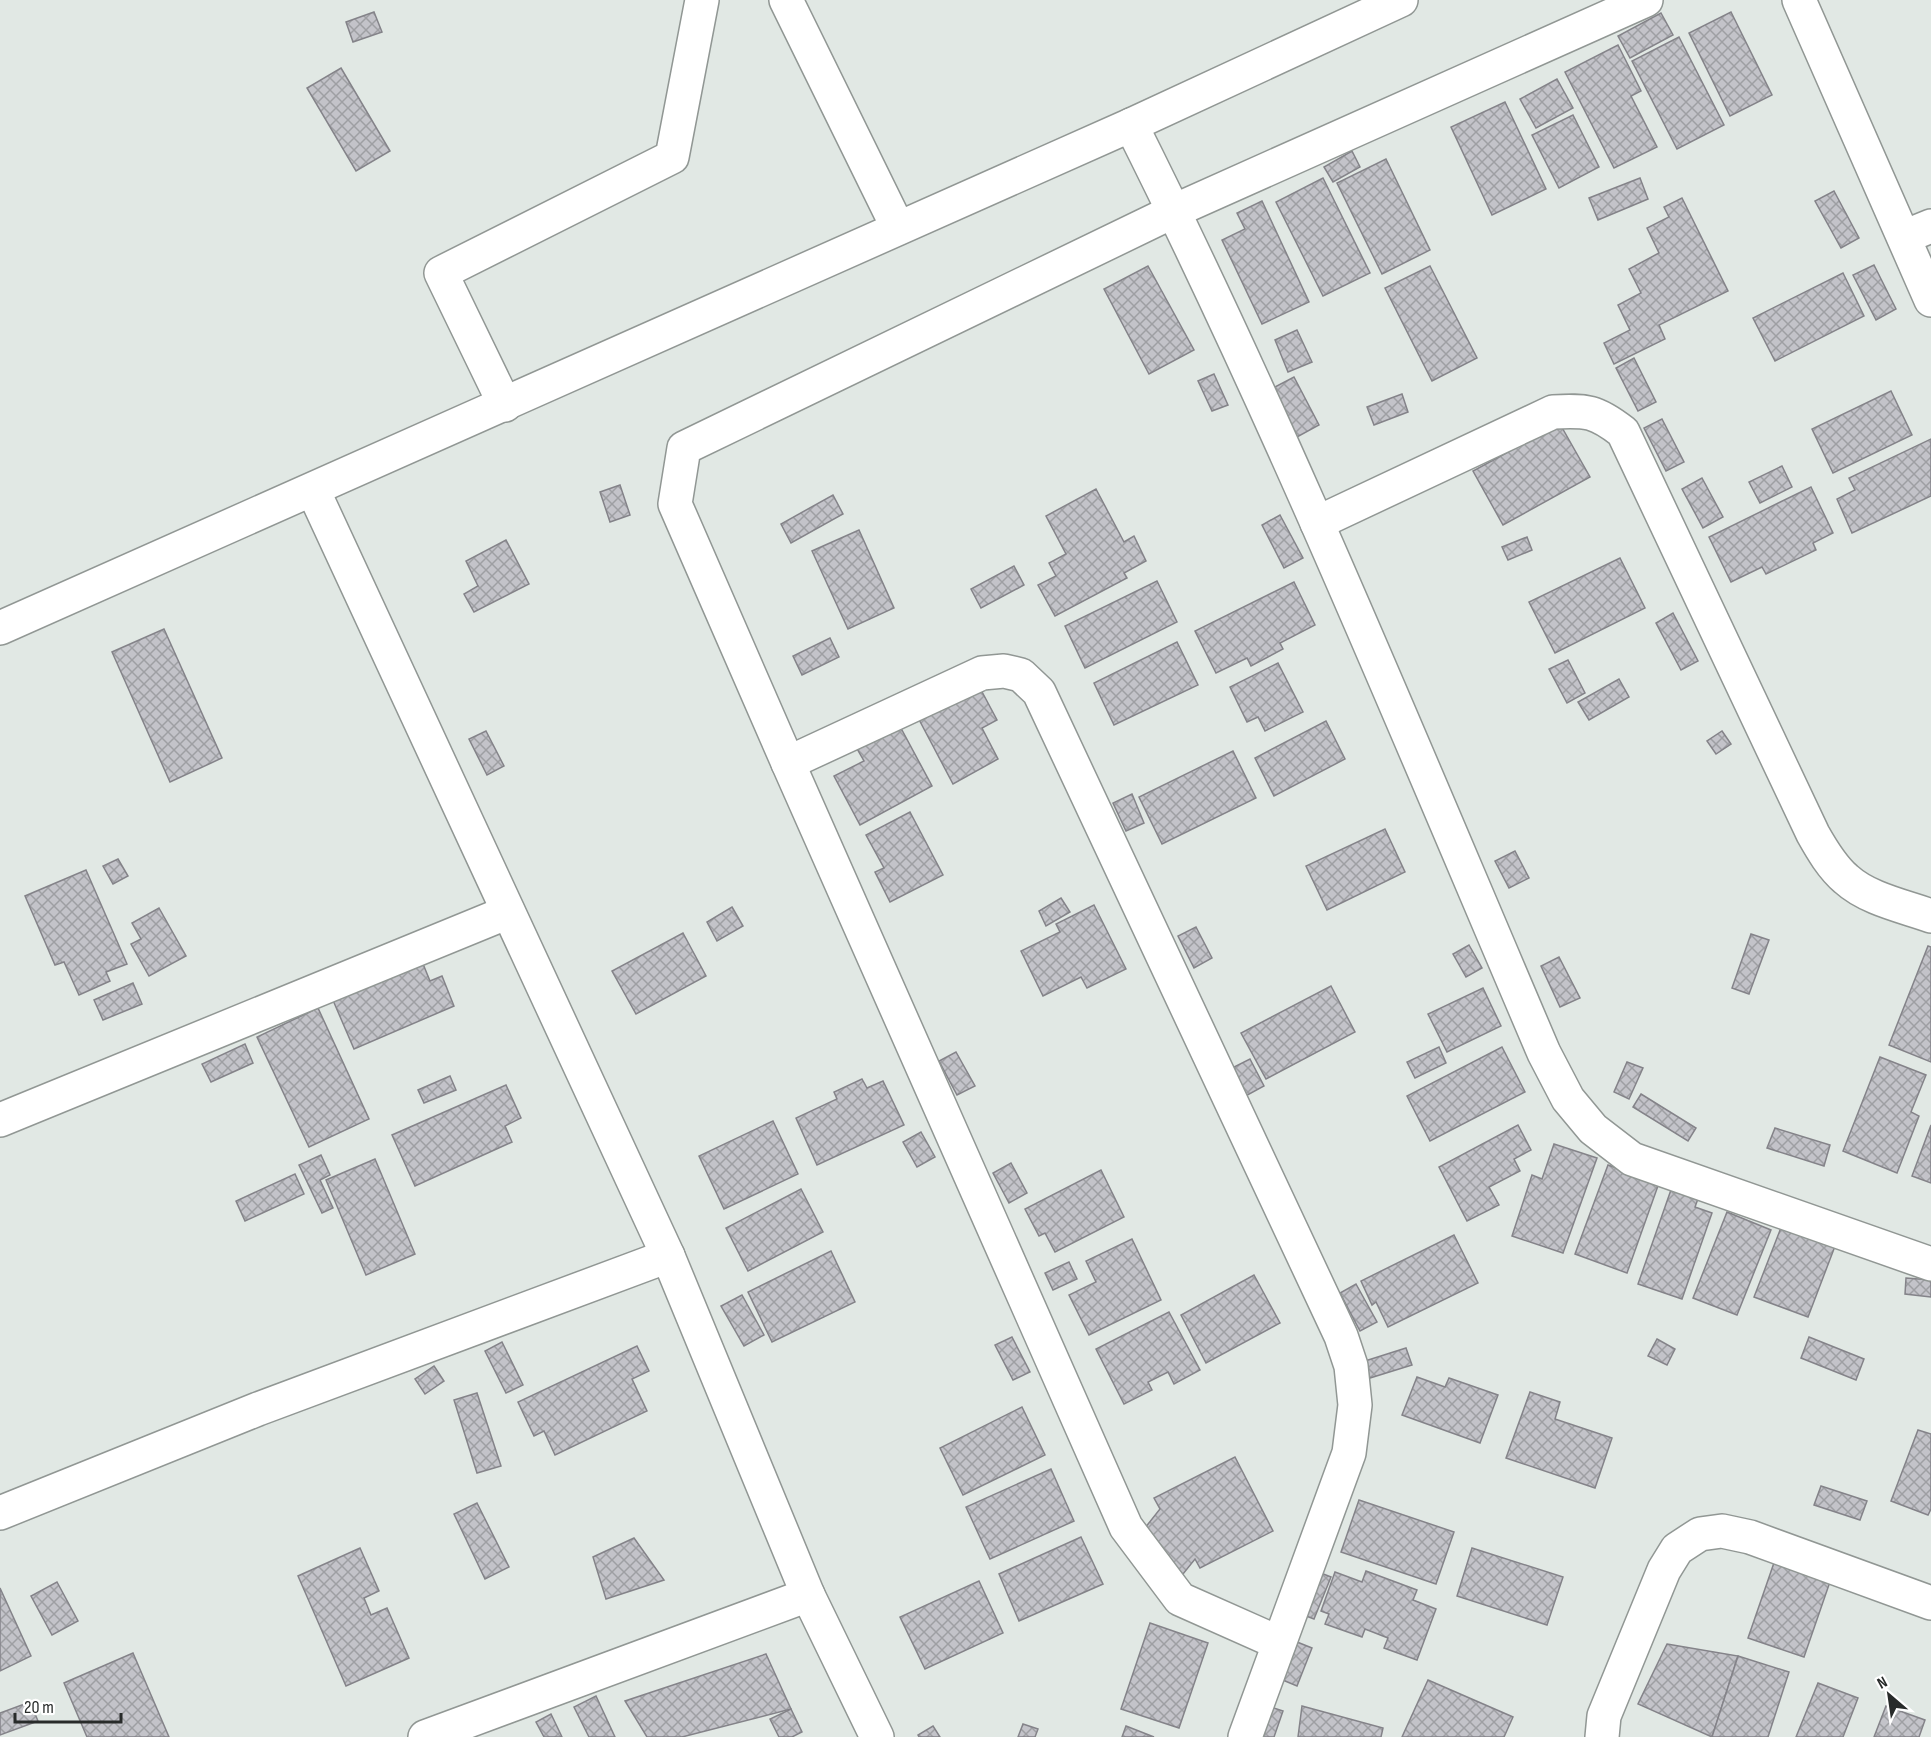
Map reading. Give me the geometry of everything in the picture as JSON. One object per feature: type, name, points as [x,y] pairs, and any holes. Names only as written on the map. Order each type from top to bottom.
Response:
[{"type":"street","points":[[505,405],[441,273],[672,157],[702,0]]},
{"type":"street","points":[[786,0],[898,228]]},
{"type":"street","points":[[0,628],[1131,125],[1401,0]]},
{"type":"street","points":[[1279,1643],[1180,1599],[1126,1527],[675,504],[684,448],[1174,211],[1646,0]]},
{"type":"street","points":[[1799,0],[1917,231],[1931,300]]},
{"type":"street","points":[[1131,125],[1174,211],[1317,523],[1544,1053],[1568,1099],[1593,1129],[1632,1159],[1931,1264]]},
{"type":"street","points":[[1317,523],[1553,412],[1578,410],[1604,417],[1623,432],[1808,824],[1829,860],[1846,880],[1869,894],[1931,916]]},
{"type":"street","points":[[313,490],[668,1256],[808,1595],[877,1737]]},
{"type":"street","points":[[788,763],[982,673],[1004,671],[1021,675],[1039,692],[1341,1336],[1351,1366],[1355,1405],[1348,1453],[1245,1737]]},
{"type":"street","points":[[0,1120],[508,912]]},
{"type":"street","points":[[0,1513],[258,1408],[668,1256]]},
{"type":"street","points":[[1602,1737],[1604,1716],[1664,1570],[1677,1549],[1700,1534],[1722,1531],[1750,1538],[1931,1603]]},
{"type":"street","points":[[425,1737],[808,1595]]},
{"type":"building","points":[[374,12],[382,32],[353,42],[346,22]]},
{"type":"building","points":[[1731,12],[1772,95],[1730,116],[1689,33]]},
{"type":"building","points":[[1661,13],[1673,35],[1630,58],[1618,36]]},
{"type":"building","points":[[1679,37],[1724,125],[1677,149],[1632,61]]},
{"type":"building","points":[[1618,45],[1641,91],[1631,96],[1657,147],[1614,168],[1565,72]]},
{"type":"building","points":[[341,68],[390,151],[356,171],[307,88]]},
{"type":"building","points":[[1557,79],[1573,108],[1536,128],[1520,99]]},
{"type":"building","points":[[1505,102],[1546,189],[1492,215],[1451,127]]},
{"type":"building","points":[[1573,115],[1599,167],[1559,188],[1532,135]]},
{"type":"building","points":[[1352,151],[1360,167],[1333,182],[1324,167]]},
{"type":"building","points":[[1386,159],[1430,250],[1382,274],[1337,183]]},
{"type":"building","points":[[1323,178],[1370,273],[1323,296],[1276,202]]},
{"type":"building","points":[[1640,178],[1648,199],[1598,220],[1589,198]]},
{"type":"building","points":[[1834,191],[1859,238],[1841,248],[1815,201]]},
{"type":"building","points":[[1682,198],[1728,291],[1659,325],[1665,339],[1614,364],[1604,343],[1630,330],[1618,305],[1641,293],[1629,269],[1659,253],[1647,228],[1669,217],[1664,207]]},
{"type":"building","points":[[1262,201],[1309,302],[1262,324],[1222,240],[1245,229],[1237,213]]},
{"type":"building","points":[[1874,265],[1896,309],[1876,320],[1853,275]]},
{"type":"building","points":[[1148,266],[1194,350],[1149,374],[1104,289]]},
{"type":"building","points":[[1430,266],[1477,358],[1432,381],[1385,288]]},
{"type":"building","points":[[1843,273],[1864,316],[1775,361],[1753,318]]},
{"type":"building","points":[[1297,330],[1312,362],[1288,372],[1275,340]]},
{"type":"building","points":[[1634,358],[1656,402],[1638,411],[1616,368]]},
{"type":"building","points":[[1214,374],[1228,405],[1212,411],[1198,381]]},
{"type":"building","points":[[1294,377],[1319,425],[1297,437],[1271,389]]},
{"type":"building","points":[[1891,391],[1912,435],[1833,473],[1812,429]]},
{"type":"building","points":[[1402,394],[1408,412],[1374,425],[1367,407]]},
{"type":"building","points":[[1662,419],[1684,462],[1666,471],[1644,428]]},
{"type":"building","points":[[1560,424],[1590,477],[1503,525],[1473,471]]},
{"type":"building","points":[[1931,439],[1931,496],[1852,533],[1837,499],[1855,490],[1849,478]]},
{"type":"building","points":[[1782,466],[1792,487],[1760,503],[1749,482]]},
{"type":"building","points":[[1702,478],[1723,517],[1703,528],[1682,489]]},
{"type":"building","points":[[620,485],[630,515],[610,522],[600,492]]},
{"type":"building","points":[[1811,487],[1833,533],[1813,543],[1816,550],[1766,574],[1762,567],[1731,582],[1709,537]]},
{"type":"building","points":[[1096,489],[1124,542],[1134,536],[1146,561],[1124,573],[1127,578],[1055,616],[1038,585],[1056,576],[1049,563],[1066,554],[1046,516]]},
{"type":"building","points":[[833,495],[843,514],[791,543],[781,524]]},
{"type":"building","points":[[1280,515],[1303,558],[1284,568],[1262,525]]},
{"type":"building","points":[[859,530],[894,608],[848,629],[812,551]]},
{"type":"building","points":[[1527,537],[1532,550],[1508,560],[1502,547]]},
{"type":"building","points":[[506,540],[529,584],[474,612],[464,594],[478,586],[466,561]]},
{"type":"building","points":[[1620,558],[1645,608],[1555,653],[1529,602]]},
{"type":"building","points":[[1014,566],[1024,585],[981,608],[971,589]]},
{"type":"building","points":[[1157,581],[1177,622],[1085,668],[1065,626]]},
{"type":"building","points":[[1294,582],[1315,625],[1280,643],[1283,649],[1251,666],[1247,658],[1216,673],[1195,631]]},
{"type":"building","points":[[1673,613],[1698,661],[1681,670],[1656,623]]},
{"type":"building","points":[[164,629],[222,758],[170,782],[112,652]]},
{"type":"building","points":[[830,638],[839,657],[802,675],[793,656]]},
{"type":"building","points":[[1177,642],[1198,685],[1114,725],[1094,683]]},
{"type":"building","points":[[1568,660],[1585,693],[1567,703],[1549,669]]},
{"type":"building","points":[[1278,663],[1303,712],[1265,731],[1258,717],[1247,722],[1230,687]]},
{"type":"building","points":[[1619,679],[1629,697],[1589,720],[1578,702]]},
{"type":"building","points":[[980,688],[997,720],[982,728],[998,759],[953,784],[915,712]]},
{"type":"building","points":[[895,717],[932,786],[860,825],[834,776],[864,761],[852,740]]},
{"type":"building","points":[[1326,721],[1345,759],[1274,796],[1255,758]]},
{"type":"building","points":[[486,731],[504,766],[487,775],[469,739]]},
{"type":"building","points":[[1722,731],[1731,744],[1716,754],[1707,741]]},
{"type":"building","points":[[1233,751],[1256,798],[1162,844],[1139,797]]},
{"type":"building","points":[[1132,794],[1144,823],[1126,831],[1113,803]]},
{"type":"building","points":[[910,812],[943,875],[890,902],[875,872],[884,868],[866,835]]},
{"type":"building","points":[[1385,829],[1405,872],[1327,910],[1306,866]]},
{"type":"building","points":[[1515,851],[1529,878],[1509,888],[1495,861]]},
{"type":"building","points":[[118,859],[128,876],[113,884],[103,866]]},
{"type":"building","points":[[86,870],[127,964],[106,972],[110,981],[79,995],[64,962],[55,965],[25,896]]},
{"type":"building","points":[[1061,898],[1070,912],[1046,926],[1039,911]]},
{"type":"building","points":[[1094,905],[1126,969],[1087,988],[1081,977],[1043,996],[1021,951],[1060,932],[1056,924]]},
{"type":"building","points":[[732,907],[743,926],[717,941],[707,922]]},
{"type":"building","points":[[159,908],[186,956],[149,976],[131,944],[141,939],[132,923]]},
{"type":"building","points":[[1196,927],[1212,958],[1194,968],[1178,936]]},
{"type":"building","points":[[683,933],[706,976],[636,1014],[612,971]]},
{"type":"building","points":[[1751,934],[1769,940],[1749,994],[1732,988]]},
{"type":"building","points":[[1469,945],[1482,968],[1466,977],[1453,954]]},
{"type":"building","points":[[1928,946],[1931,947],[1931,1062],[1889,1045]]},
{"type":"building","points":[[1559,957],[1580,998],[1560,1007],[1541,966]]},
{"type":"building","points":[[421,959],[430,981],[442,976],[454,1006],[354,1049],[332,998]]},
{"type":"building","points":[[133,983],[142,1004],[103,1020],[94,1000]]},
{"type":"building","points":[[1331,986],[1355,1032],[1266,1079],[1241,1033]]},
{"type":"building","points":[[1483,988],[1501,1026],[1447,1052],[1428,1014]]},
{"type":"building","points":[[318,1008],[369,1119],[309,1147],[257,1037]]},
{"type":"building","points":[[245,1044],[253,1063],[211,1082],[202,1064]]},
{"type":"building","points":[[1439,1047],[1446,1063],[1415,1078],[1407,1062]]},
{"type":"building","points":[[1502,1047],[1525,1092],[1430,1141],[1407,1096]]},
{"type":"building","points":[[956,1052],[975,1086],[957,1095],[939,1061]]},
{"type":"building","points":[[1880,1057],[1926,1075],[1911,1112],[1919,1116],[1897,1173],[1843,1151]]},
{"type":"building","points":[[1250,1059],[1264,1086],[1242,1098],[1228,1070]]},
{"type":"building","points":[[1627,1062],[1643,1068],[1629,1099],[1614,1092]]},
{"type":"building","points":[[450,1076],[456,1090],[424,1103],[418,1090]]},
{"type":"building","points":[[862,1079],[867,1088],[883,1081],[904,1125],[817,1165],[796,1118],[837,1099],[834,1092]]},
{"type":"building","points":[[506,1085],[521,1118],[505,1126],[512,1142],[415,1186],[392,1135]]},
{"type":"building","points":[[1641,1094],[1696,1128],[1688,1141],[1633,1107]]},
{"type":"building","points":[[773,1121],[798,1174],[724,1209],[699,1156]]},
{"type":"building","points":[[1518,1125],[1531,1150],[1514,1159],[1520,1171],[1489,1187],[1499,1205],[1467,1221],[1439,1167]]},
{"type":"building","points":[[1931,1125],[1931,1183],[1912,1176]]},
{"type":"building","points":[[1775,1128],[1830,1145],[1824,1166],[1767,1148]]},
{"type":"building","points":[[921,1132],[935,1157],[917,1167],[903,1142]]},
{"type":"building","points":[[1554,1144],[1597,1158],[1563,1253],[1512,1236],[1532,1175],[1542,1179]]},
{"type":"building","points":[[321,1155],[330,1175],[320,1180],[333,1208],[322,1213],[299,1165]]},
{"type":"building","points":[[375,1159],[415,1254],[366,1275],[326,1180]]},
{"type":"building","points":[[1011,1163],[1027,1193],[1009,1203],[993,1173]]},
{"type":"building","points":[[1608,1165],[1659,1183],[1627,1273],[1575,1254]]},
{"type":"building","points":[[1101,1170],[1124,1217],[1055,1252],[1045,1233],[1039,1236],[1025,1209]]},
{"type":"building","points":[[295,1174],[304,1194],[245,1221],[236,1201]]},
{"type":"building","points":[[1672,1187],[1699,1196],[1695,1207],[1712,1213],[1682,1299],[1638,1284]]},
{"type":"building","points":[[801,1189],[823,1232],[748,1271],[726,1228]]},
{"type":"building","points":[[1727,1212],[1771,1230],[1737,1315],[1693,1298]]},
{"type":"building","points":[[1784,1220],[1837,1241],[1808,1317],[1754,1297]]},
{"type":"building","points":[[1454,1235],[1478,1283],[1388,1327],[1376,1302],[1372,1305],[1361,1281]]},
{"type":"building","points":[[1132,1239],[1161,1300],[1089,1335],[1069,1295],[1096,1282],[1086,1261]]},
{"type":"building","points":[[831,1251],[855,1302],[772,1342],[748,1292]]},
{"type":"building","points":[[1069,1262],[1077,1279],[1053,1290],[1045,1273]]},
{"type":"building","points":[[1254,1275],[1280,1323],[1206,1363],[1181,1315]]},
{"type":"building","points":[[1906,1278],[1931,1280],[1931,1297],[1905,1294]]},
{"type":"building","points":[[1356,1284],[1377,1322],[1360,1331],[1340,1293]]},
{"type":"building","points":[[742,1295],[764,1335],[744,1346],[721,1306]]},
{"type":"building","points":[[1169,1312],[1200,1370],[1174,1384],[1168,1372],[1148,1382],[1152,1390],[1124,1404],[1096,1349]]},
{"type":"building","points":[[1012,1337],[1030,1372],[1013,1380],[995,1345]]},
{"type":"building","points":[[1809,1337],[1864,1359],[1856,1380],[1801,1358]]},
{"type":"building","points":[[1657,1339],[1675,1349],[1667,1365],[1648,1356]]},
{"type":"building","points":[[502,1342],[523,1385],[506,1393],[485,1351]]},
{"type":"building","points":[[637,1346],[649,1371],[632,1379],[647,1411],[555,1455],[544,1431],[534,1436],[518,1402]]},
{"type":"building","points":[[1406,1348],[1412,1365],[1370,1378],[1365,1361]]},
{"type":"building","points":[[434,1366],[444,1381],[425,1394],[415,1379]]},
{"type":"building","points":[[1417,1377],[1445,1387],[1449,1378],[1498,1395],[1480,1443],[1402,1415]]},
{"type":"building","points":[[1530,1392],[1560,1402],[1555,1419],[1612,1438],[1595,1488],[1506,1458]]},
{"type":"building","points":[[477,1393],[501,1466],[477,1473],[454,1400]]},
{"type":"building","points":[[1022,1407],[1045,1455],[963,1495],[940,1448]]},
{"type":"building","points":[[1918,1430],[1931,1434],[1931,1509],[1928,1515],[1891,1501]]},
{"type":"building","points":[[1235,1457],[1273,1531],[1200,1568],[1195,1559],[1183,1574],[1137,1538],[1160,1509],[1154,1498]]},
{"type":"building","points":[[1051,1469],[1074,1521],[990,1559],[966,1507]]},
{"type":"building","points":[[1821,1486],[1867,1501],[1860,1520],[1814,1505]]},
{"type":"building","points":[[1359,1500],[1454,1532],[1436,1584],[1341,1552]]},
{"type":"building","points":[[477,1503],[509,1567],[485,1579],[454,1514]]},
{"type":"building","points":[[1081,1537],[1103,1584],[1019,1621],[999,1574]]},
{"type":"building","points":[[634,1538],[664,1580],[606,1599],[593,1557]]},
{"type":"building","points":[[360,1548],[379,1591],[364,1598],[371,1615],[387,1608],[409,1658],[346,1686],[298,1576]]},
{"type":"building","points":[[1472,1548],[1563,1577],[1547,1625],[1457,1596]]},
{"type":"building","points":[[1776,1557],[1832,1576],[1804,1657],[1748,1638]]},
{"type":"building","points":[[1313,1570],[1331,1577],[1314,1619],[1296,1612]]},
{"type":"building","points":[[1366,1571],[1417,1590],[1413,1600],[1436,1609],[1417,1660],[1384,1648],[1388,1638],[1365,1629],[1362,1637],[1325,1624],[1329,1614],[1321,1611],[1335,1572],[1362,1582]]},
{"type":"building","points":[[979,1581],[1003,1633],[925,1669],[900,1617]]},
{"type":"building","points":[[57,1582],[78,1621],[52,1635],[31,1596]]},
{"type":"building","points":[[0,1588],[31,1656],[0,1671]]},
{"type":"building","points":[[1150,1623],[1208,1643],[1179,1728],[1121,1709]]},
{"type":"building","points":[[1292,1640],[1312,1648],[1297,1686],[1278,1678]]},
{"type":"building","points":[[1667,1644],[1738,1656],[1712,1737],[1638,1704]]},
{"type":"building","points":[[133,1653],[169,1737],[87,1737],[64,1683]]},
{"type":"building","points":[[766,1654],[791,1709],[682,1737],[647,1737],[625,1701]]},
{"type":"building","points":[[1738,1656],[1789,1672],[1768,1737],[1712,1737]]},
{"type":"building","points":[[1428,1680],[1513,1717],[1504,1737],[1402,1737]]},
{"type":"building","points":[[1818,1683],[1858,1698],[1843,1737],[1796,1737]]},
{"type":"building","points":[[596,1696],[615,1737],[589,1737],[574,1707]]},
{"type":"building","points":[[30,1702],[38,1721],[0,1735],[0,1713]]},
{"type":"building","points":[[1265,1705],[1283,1711],[1274,1737],[1257,1737]]},
{"type":"building","points":[[1302,1706],[1383,1728],[1381,1737],[1298,1737]]},
{"type":"building","points":[[1886,1706],[1925,1720],[1919,1737],[1874,1737]]},
{"type":"building","points":[[791,1709],[802,1732],[792,1737],[779,1737],[770,1719]]},
{"type":"building","points":[[551,1714],[562,1737],[544,1737],[536,1722]]},
{"type":"building","points":[[1023,1724],[1038,1729],[1035,1737],[1018,1737]]},
{"type":"building","points":[[933,1726],[940,1737],[919,1737],[918,1735]]},
{"type":"building","points":[[1126,1726],[1154,1737],[1122,1737]]}]
